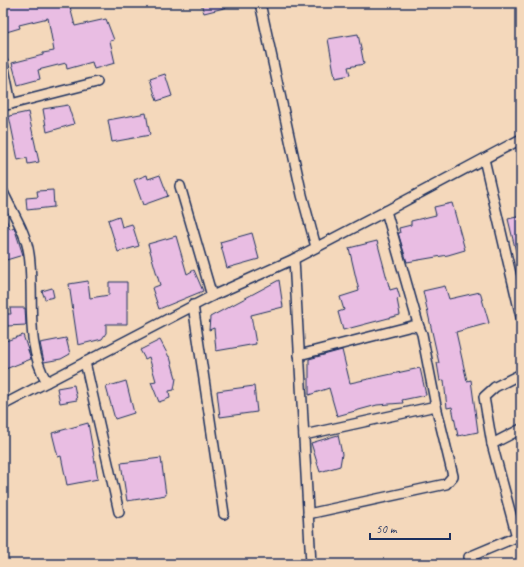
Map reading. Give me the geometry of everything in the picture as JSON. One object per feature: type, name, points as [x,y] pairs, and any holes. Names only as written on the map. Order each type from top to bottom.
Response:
[{"type":"street","points":[[260,3],[302,195],[316,247]]},
{"type":"street","points":[[3,63],[7,105],[97,82]]},
{"type":"street","points":[[3,405],[193,305],[294,259],[386,212],[521,139]]},
{"type":"street","points":[[484,159],[521,317]]},
{"type":"street","points":[[180,186],[212,296]]},
{"type":"street","points":[[3,192],[28,248],[35,348],[41,372],[47,382]]},
{"type":"street","points":[[308,514],[446,484],[453,476],[436,406],[422,334],[386,212]]},
{"type":"street","points":[[294,259],[311,564]]},
{"type":"street","points":[[193,305],[224,514]]},
{"type":"street","points":[[299,355],[412,326],[419,327]]},
{"type":"street","points":[[85,362],[119,512]]},
{"type":"street","points":[[471,564],[469,557],[519,536],[492,444],[484,397],[495,387],[521,374]]},
{"type":"street","points":[[304,435],[436,406]]},
{"type":"street","points":[[492,444],[521,430]]},
{"type":"building","points":[[17,3],[69,3],[75,26],[106,19],[114,40],[110,41],[115,63],[94,69],[92,62],[67,69],[66,63],[38,70],[40,79],[18,85],[12,63],[54,51],[48,18],[19,25],[20,28],[3,33],[3,7]]},
{"type":"building","points":[[201,3],[231,3],[232,6],[204,13]]},
{"type":"building","points":[[358,34],[364,64],[348,67],[350,75],[335,78],[328,39]]},
{"type":"building","points":[[165,74],[172,96],[157,101],[150,79]]},
{"type":"building","points":[[68,105],[74,124],[47,132],[43,109]]},
{"type":"building","points":[[28,112],[39,162],[28,164],[27,158],[18,160],[9,116]]},
{"type":"building","points":[[146,113],[150,135],[112,142],[108,120]]},
{"type":"building","points":[[147,175],[148,179],[160,175],[168,196],[143,205],[134,180]]},
{"type":"building","points":[[53,190],[54,207],[27,210],[26,198],[38,197],[37,191]]},
{"type":"building","points":[[452,203],[465,250],[448,255],[407,262],[398,233],[400,233],[399,228],[411,225],[411,221],[436,215],[434,207]]},
{"type":"building","points":[[3,212],[10,229],[14,227],[23,255],[3,261]]},
{"type":"building","points":[[119,216],[122,227],[132,224],[139,246],[118,252],[108,220]]},
{"type":"building","points":[[521,216],[521,259],[518,260],[508,219]]},
{"type":"building","points":[[252,233],[259,259],[227,268],[220,242]]},
{"type":"building","points":[[176,236],[187,274],[194,270],[203,291],[159,309],[152,288],[160,285],[148,244]]},
{"type":"building","points":[[377,241],[390,290],[397,288],[400,298],[397,299],[400,315],[343,330],[338,312],[344,310],[340,297],[359,291],[349,248]]},
{"type":"building","points":[[279,280],[283,307],[251,315],[256,344],[216,351],[214,328],[209,330],[210,317]]},
{"type":"building","points":[[88,281],[90,298],[109,295],[109,282],[127,282],[127,324],[106,324],[106,333],[102,339],[78,345],[69,284]]},
{"type":"building","points":[[445,286],[449,299],[480,292],[489,323],[456,332],[467,381],[471,380],[478,432],[458,436],[452,407],[447,408],[444,380],[440,381],[437,363],[439,363],[423,291]]},
{"type":"building","points":[[52,288],[54,297],[45,299],[42,291]]},
{"type":"building","points":[[10,308],[25,308],[26,325],[7,326],[6,314],[11,314]]},
{"type":"building","points":[[23,335],[31,359],[3,370],[3,342]]},
{"type":"building","points":[[66,338],[70,354],[61,359],[44,362],[40,343]]},
{"type":"building","points":[[160,340],[170,357],[176,378],[174,390],[169,391],[170,398],[159,402],[151,382],[156,381],[149,357],[145,359],[140,350]]},
{"type":"building","points":[[342,350],[350,383],[420,368],[426,395],[402,400],[403,403],[377,405],[337,416],[329,388],[309,395],[309,359]]},
{"type":"building","points":[[126,381],[134,413],[115,419],[106,387]]},
{"type":"building","points":[[74,385],[77,400],[60,403],[57,388]]},
{"type":"building","points":[[254,386],[257,412],[220,417],[217,391]]},
{"type":"building","points":[[88,423],[98,479],[67,485],[61,456],[58,457],[52,433]]},
{"type":"building","points":[[338,435],[342,454],[340,466],[320,472],[311,443]]},
{"type":"building","points":[[161,458],[166,495],[127,501],[121,463]]}]
